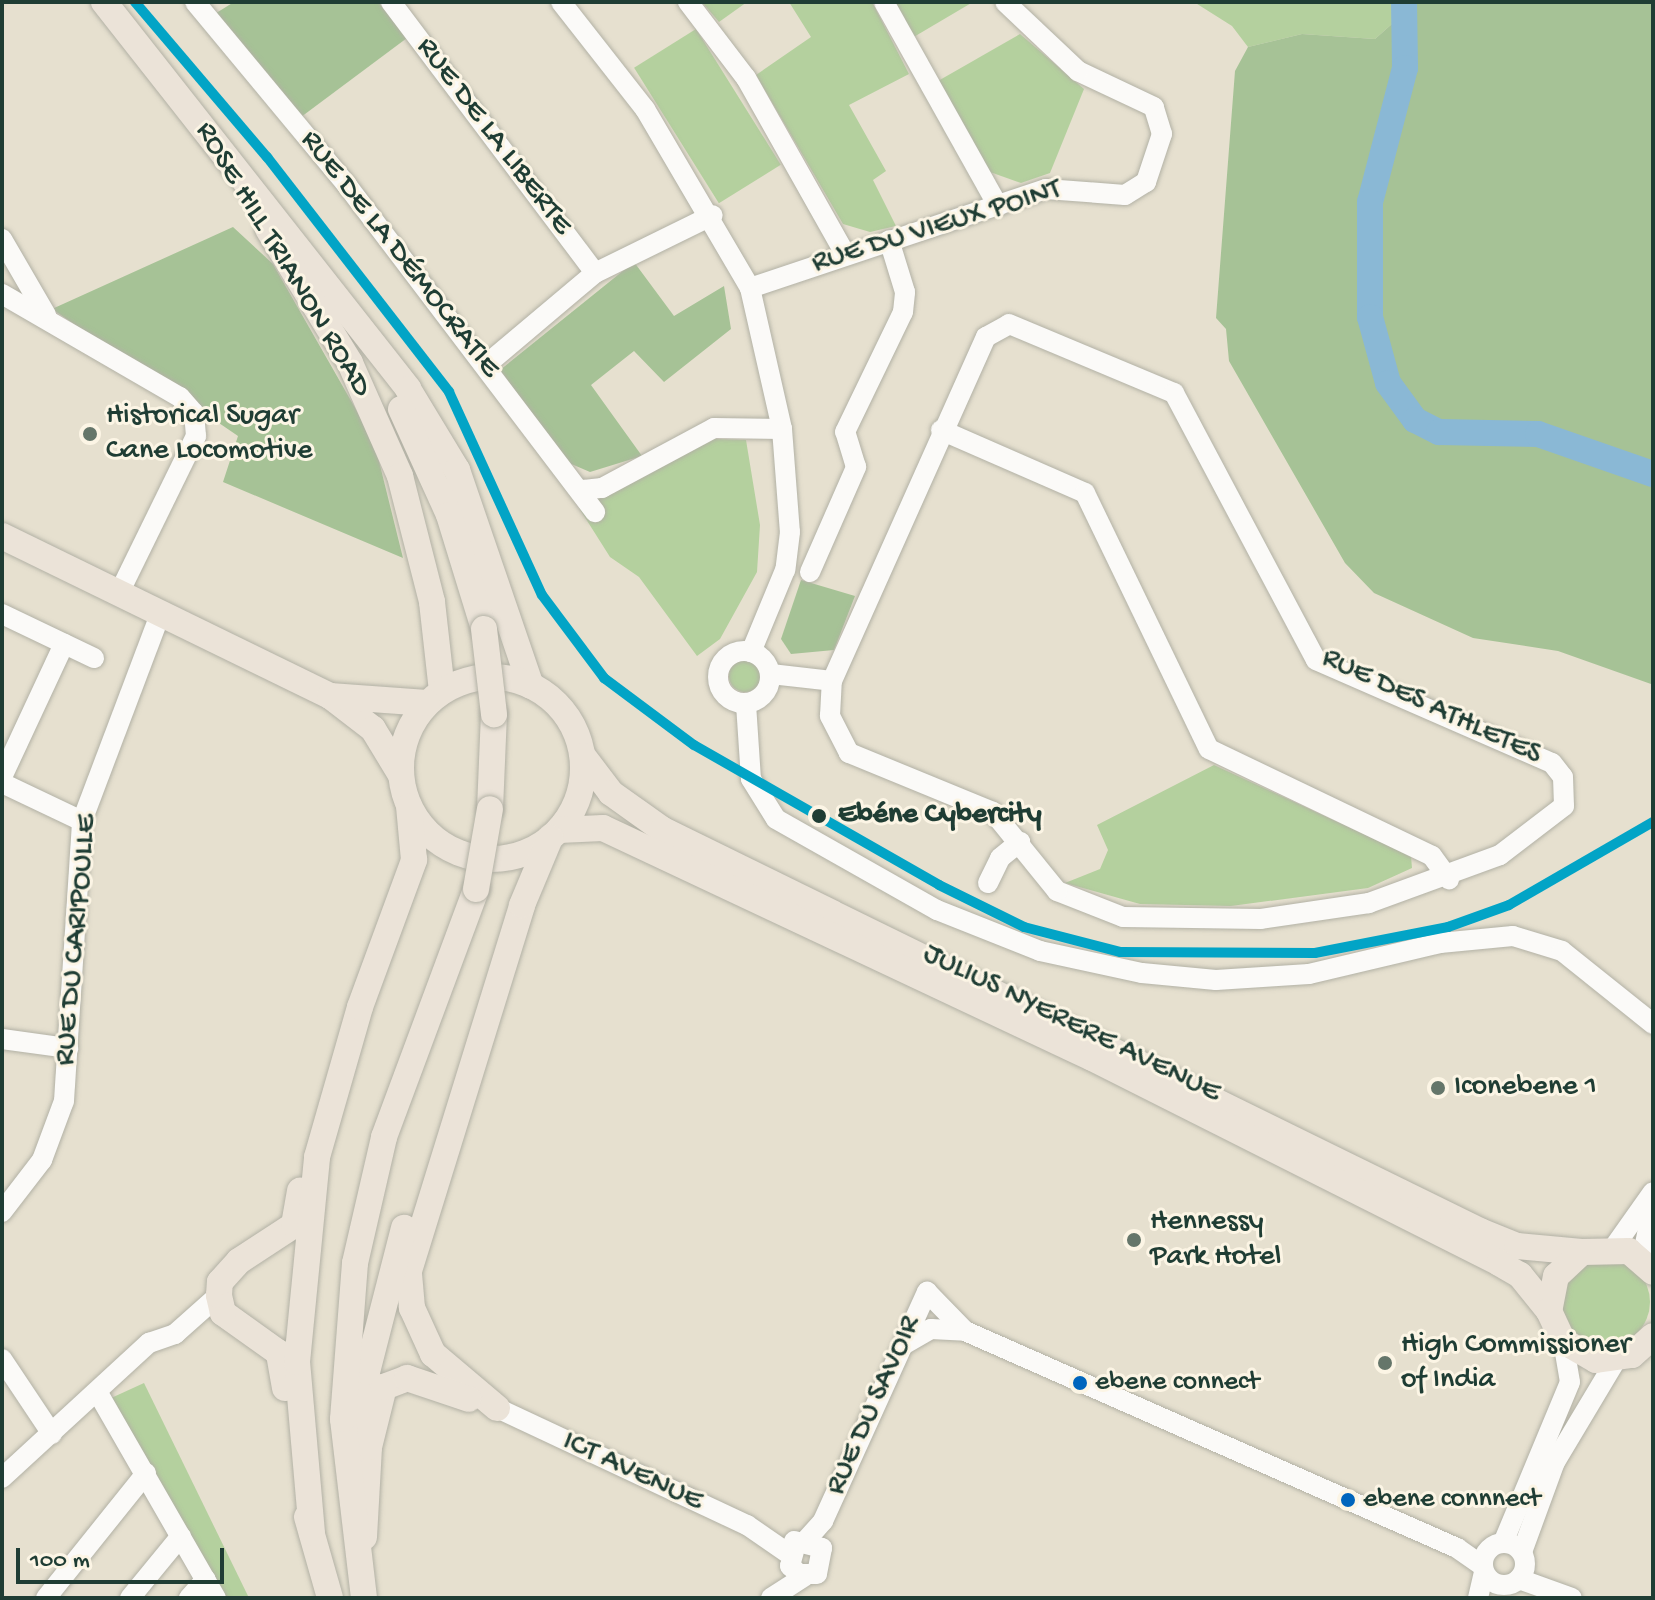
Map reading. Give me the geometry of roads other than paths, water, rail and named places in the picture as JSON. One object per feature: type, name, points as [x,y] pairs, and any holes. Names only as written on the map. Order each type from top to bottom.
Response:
[{"type":"main road","name":"ROSE HILL TRIANON ROAD","points":[[104,2],[191,107],[315,266]]},
{"type":"main road","name":"ROSE HILL TRIANON ROAD","points":[[191,107],[350,363],[400,476],[432,602],[435,697]]},
{"type":"main road","points":[[315,266],[430,466],[484,629],[494,714],[490,809],[476,889],[384,1137],[355,1263],[343,1419],[347,1498],[364,1598]]},
{"type":"main road","points":[[315,266],[408,389],[457,470],[531,686]]},
{"type":"main road","name":"JULIUS NYERERE AVENUE","points":[[2,536],[330,696],[373,729],[401,775],[409,806],[424,829],[472,857],[513,855],[555,834],[603,828],[1092,1058],[1499,1263],[1520,1275],[1549,1311],[1563,1341]]},
{"type":"main road","name":"JULIUS NYERERE AVENUE","points":[[330,696],[435,697],[501,677],[531,686],[570,721],[583,756],[611,793],[663,830],[1491,1236],[1535,1250],[1582,1252],[1614,1247]]},
{"type":"main road","name":"JULIUS NYERERE AVENUE","points":[[401,775],[411,724],[435,697]]},
{"type":"main road","name":"JULIUS NYERERE AVENUE","points":[[555,834],[578,795],[583,756]]},
{"type":"main road","points":[[312,1533],[297,1362],[317,1157],[360,1007],[414,860],[409,806]]},
{"type":"main road","points":[[497,1408],[433,1354],[412,1308],[409,1271],[445,1142],[555,834]]},
{"type":"main road","points":[[330,1598],[296,1485],[279,1353],[223,1313],[219,1295],[239,1261],[294,1225],[339,1038],[360,1007]]},
{"type":"main road","points":[[375,1598],[364,1537],[367,1372],[395,1254],[445,1142]]},
{"type":"main road","points":[[1614,1247],[1647,1266]]},
{"type":"main road","points":[[1549,1311],[1556,1276],[1582,1252]]},
{"type":"main road","points":[[1563,1341],[1578,1354],[1633,1356],[1653,1336]]},
{"type":"main road","points":[[364,1537],[369,1447],[384,1387],[398,1378],[426,1381],[497,1408]]},
{"type":"street","name":"RUE DE LA DÉMOCRATIE","points":[[195,2],[487,364],[564,481],[582,490],[595,512]]},
{"type":"street","name":"RUE DE LA LIBERTE","points":[[391,2],[595,273]]},
{"type":"street","points":[[561,2],[645,109],[713,215],[750,288],[782,429],[790,532],[785,570],[751,652]]},
{"type":"street","points":[[688,2],[746,78],[845,254]]},
{"type":"street","points":[[884,2],[998,206]]},
{"type":"street","name":"RUE DU VIEUX POINT","points":[[750,288],[845,254],[1058,186],[1111,195],[1136,191],[1153,174],[1162,134],[1146,101],[1078,71],[1005,2]]},
{"type":"street","points":[[487,364],[595,273],[713,215]]},
{"type":"street","points":[[2,239],[46,315]]},
{"type":"street","points":[[810,572],[856,467],[845,432],[903,312],[905,292],[889,240]]},
{"type":"street","points":[[2,294],[46,315],[194,413],[196,436],[118,595]]},
{"type":"street","name":"RUE DES ATHLETES","points":[[1009,324],[1174,393],[1316,660],[1552,763],[1563,777],[1564,806],[1555,819],[1449,879],[1369,903],[1261,919],[1123,917],[1057,891],[993,812],[849,753],[830,716],[832,681],[941,430],[986,337],[1009,324]]},
{"type":"street","points":[[582,490],[602,488],[714,428],[782,429]]},
{"type":"street","points":[[941,430],[1085,493],[1209,749],[1432,856],[1449,879]]},
{"type":"street","points":[[2,614],[94,658]]},
{"type":"street","name":"RUE DU CARIPOULLE","points":[[2,1212],[30,1180],[53,1135],[68,1048],[82,821],[160,615]]},
{"type":"street","points":[[2,777],[64,644]]},
{"type":"street","points":[[751,652],[771,674],[801,673],[832,681]]},
{"type":"street","points":[[751,652],[727,657],[717,680],[731,700],[746,704],[762,697],[771,674]]},
{"type":"street","points":[[746,704],[751,779],[776,819],[937,910],[1040,951],[1216,980],[1309,974],[1440,943],[1513,936],[1562,951],[1653,1024]]},
{"type":"street","points":[[2,783],[82,821]]},
{"type":"street","points":[[988,883],[1000,858],[1020,842]]},
{"type":"street","points":[[2,1039],[68,1048]]},
{"type":"street","points":[[1614,1247],[1653,1192]]},
{"type":"street","points":[[1647,1266],[1653,1204]]},
{"type":"street","name":"RUE DU SAVOIR","points":[[771,1598],[823,1521],[927,1292],[965,1331]]},
{"type":"street","points":[[2,1478],[149,1343],[175,1334],[219,1295]]},
{"type":"street","points":[[903,1345],[931,1329],[965,1331],[1572,1598]]},
{"type":"street","points":[[1505,1567],[1570,1382],[1563,1341]]},
{"type":"street","points":[[1478,1598],[1505,1567],[1555,1462],[1633,1356]]},
{"type":"street","points":[[2,1359],[52,1434]]},
{"type":"street","points":[[98,1393],[216,1598]]},
{"type":"street","name":"ICT AVENUE","points":[[497,1408],[802,1554]]},
{"type":"street","points":[[46,1598],[146,1473]]},
{"type":"street","points":[[130,1598],[181,1536]]},
{"type":"street","points":[[189,1598],[206,1579]]},
{"type":"waterway","points":[[1404,2],[1405,68],[1370,202],[1370,317],[1388,383],[1415,420],[1439,432],[1538,434],[1653,474]]},
{"type":"place","name":"Historical Sugar Cane Locomotive","points":[[90,434]]},
{"type":"place","name":"Ebéne Cybercity","points":[[819,816]]},
{"type":"place","name":"Iconebene 1","points":[[1438,1088]]},
{"type":"place","name":"Hennessy Park Hotel","points":[[1134,1240]]},
{"type":"place","name":"High Commissioner of India","points":[[1385,1363]]},
{"type":"place","name":"ebene connect","points":[[1080,1383]]},
{"type":"place","name":"ebene connnect","points":[[1348,1500]]}]
